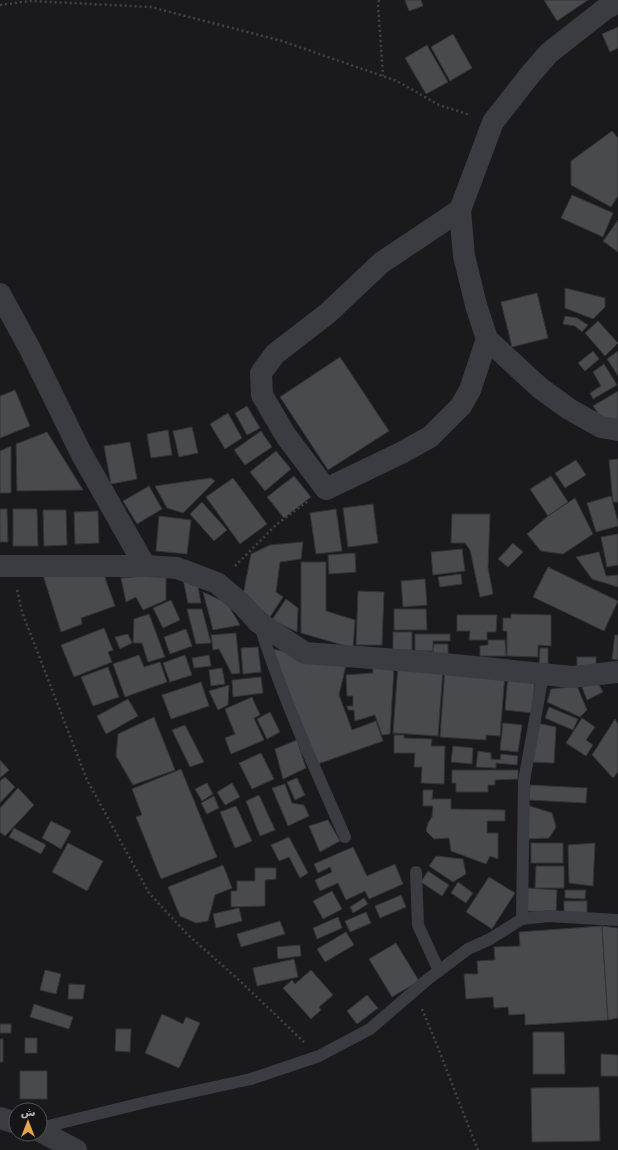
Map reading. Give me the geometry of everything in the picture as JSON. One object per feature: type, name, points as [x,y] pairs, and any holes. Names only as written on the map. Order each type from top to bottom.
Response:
[{"type":"street","points":[[618,2],[605,9],[549,53],[493,122],[460,210],[464,256],[476,305],[487,339],[540,388],[569,409],[601,427],[618,430]]},
{"type":"street","points":[[460,210],[381,263],[328,313],[275,354],[261,373],[262,395],[286,436],[326,489],[401,453],[430,437],[461,406],[470,390],[487,339]]},
{"type":"street","points":[[0,294],[30,349],[81,453],[145,566]]},
{"type":"street","points":[[6,566],[145,566],[177,568],[217,583],[242,604],[258,622],[304,653],[425,662],[572,677],[618,672]]},
{"type":"street","points":[[48,1135],[76,1150]]},
{"type":"lane","points":[[258,622],[294,721],[345,837]]},
{"type":"lane","points":[[522,918],[524,781],[544,675]]},
{"type":"lane","points":[[416,872],[418,925],[439,971]]},
{"type":"lane","points":[[48,1126],[146,1102],[251,1080],[319,1056],[370,1029],[439,971],[468,949],[490,939],[522,918],[548,916],[618,920]]},
{"type":"path","points":[[379,0],[378,4],[384,76]]},
{"type":"path","points":[[0,5],[30,1],[151,7],[282,41],[384,76],[397,81],[439,105],[493,122]]},
{"type":"path","points":[[217,583],[277,524],[326,489]]},
{"type":"path","points":[[6,566],[22,612],[87,780],[149,893],[187,934],[240,981],[319,1056]]},
{"type":"path","points":[[414,992],[440,1050],[458,1102],[478,1150]]},
{"type":"building","points":[[405,0],[421,0],[423,6],[409,11]]},
{"type":"building","points":[[544,0],[588,0],[557,21]]},
{"type":"building","points":[[618,27],[618,48],[610,52],[602,34]]},
{"type":"building","points":[[453,34],[472,68],[450,81],[431,47]]},
{"type":"building","points":[[427,45],[448,82],[426,94],[405,58]]},
{"type":"building","points":[[612,131],[618,138],[618,196],[611,207],[571,185],[571,161]]},
{"type":"building","points":[[572,195],[613,213],[603,237],[561,218]]},
{"type":"building","points":[[618,220],[618,252],[603,241]]},
{"type":"building","points":[[565,288],[605,298],[605,307],[593,319],[565,308]]},
{"type":"building","points":[[537,293],[548,338],[512,347],[501,302]]},
{"type":"building","points":[[565,316],[577,318],[588,325],[582,332],[575,326],[563,324]]},
{"type":"building","points":[[598,321],[618,343],[605,356],[585,333]]},
{"type":"building","points":[[593,351],[599,359],[585,371],[578,363]]},
{"type":"building","points":[[618,351],[618,376],[607,359]]},
{"type":"building","points":[[340,357],[389,431],[328,470],[280,397]]},
{"type":"building","points":[[604,364],[617,385],[593,399],[590,393],[601,386],[593,372]]},
{"type":"building","points":[[15,390],[30,426],[0,438],[0,396]]},
{"type":"building","points":[[618,391],[618,425],[605,423],[593,406]]},
{"type":"building","points":[[247,406],[260,428],[247,435],[235,413]]},
{"type":"building","points":[[228,413],[242,438],[225,449],[210,424]]},
{"type":"building","points":[[192,427],[198,453],[179,457],[173,431]]},
{"type":"building","points":[[168,430],[172,455],[151,458],[147,434]]},
{"type":"building","points":[[261,431],[272,447],[245,465],[234,450]]},
{"type":"building","points":[[47,432],[83,490],[17,491],[16,444]]},
{"type":"building","points":[[130,442],[137,479],[111,484],[104,446]]},
{"type":"building","points":[[11,446],[11,493],[0,493],[0,451]]},
{"type":"building","points":[[276,451],[291,469],[265,491],[250,472]]},
{"type":"building","points":[[618,459],[618,502],[613,502],[609,460]]},
{"type":"building","points":[[576,460],[586,475],[565,488],[555,473]]},
{"type":"building","points":[[294,476],[311,497],[284,518],[267,497]]},
{"type":"building","points":[[551,476],[568,502],[548,516],[530,489]]},
{"type":"building","points":[[211,478],[215,481],[183,513],[167,508],[155,486]]},
{"type":"building","points":[[233,478],[267,524],[240,544],[206,497]]},
{"type":"building","points":[[149,486],[162,509],[137,524],[123,501]]},
{"type":"building","points":[[611,496],[618,526],[596,532],[587,503]]},
{"type":"building","points":[[575,498],[593,534],[563,554],[541,551],[527,534],[548,516]]},
{"type":"building","points":[[202,502],[227,530],[214,541],[190,514]]},
{"type":"building","points":[[373,504],[378,543],[348,547],[343,508]]},
{"type":"building","points":[[0,509],[7,509],[8,542],[0,542]]},
{"type":"building","points":[[13,509],[37,509],[38,546],[13,546]]},
{"type":"building","points":[[336,509],[342,551],[316,554],[310,513]]},
{"type":"building","points":[[43,510],[66,510],[67,545],[44,546]]},
{"type":"building","points":[[98,511],[99,543],[75,544],[74,512]]},
{"type":"building","points":[[452,514],[490,514],[488,568],[493,594],[480,597],[470,550],[465,543],[451,543]]},
{"type":"building","points":[[159,516],[191,520],[187,554],[156,551]]},
{"type":"building","points":[[618,534],[618,565],[607,567],[601,537]]},
{"type":"building","points":[[303,542],[301,559],[280,562],[276,592],[283,597],[270,617],[243,595],[251,554],[270,545]]},
{"type":"building","points":[[513,543],[523,552],[508,567],[498,559]]},
{"type":"building","points":[[462,549],[465,571],[433,575],[431,552]]},
{"type":"building","points":[[599,552],[606,576],[618,575],[618,587],[592,579],[576,557]]},
{"type":"building","points":[[355,553],[356,572],[329,574],[328,555]]},
{"type":"building","points":[[301,562],[326,562],[326,611],[355,620],[353,648],[301,633]]},
{"type":"building","points":[[548,567],[618,601],[604,631],[533,597]]},
{"type":"building","points":[[42,572],[103,572],[115,606],[81,618],[82,624],[61,632]]},
{"type":"building","points":[[166,574],[166,600],[143,610],[136,597],[126,602],[121,578]]},
{"type":"building","points":[[182,574],[196,576],[201,603],[188,603]]},
{"type":"building","points":[[461,574],[462,584],[440,587],[438,577]]},
{"type":"building","points":[[425,579],[427,605],[403,607],[401,581]]},
{"type":"building","points":[[358,591],[384,592],[382,645],[356,645]]},
{"type":"building","points":[[203,592],[227,603],[240,625],[213,630]]},
{"type":"building","points":[[286,599],[298,608],[297,632],[272,620]]},
{"type":"building","points":[[171,600],[180,620],[163,628],[153,608]]},
{"type":"building","points":[[187,609],[202,609],[211,643],[196,644]]},
{"type":"building","points":[[394,609],[426,609],[427,630],[394,630]]},
{"type":"building","points":[[149,614],[165,657],[148,662],[142,643],[133,643],[134,619]]},
{"type":"building","points":[[511,614],[551,615],[551,646],[538,645],[538,657],[507,656],[507,631],[503,631],[503,618],[511,618]]},
{"type":"building","points":[[457,615],[497,615],[496,632],[487,632],[487,640],[469,640],[470,631],[457,631]]},
{"type":"building","points":[[104,628],[113,650],[108,652],[112,662],[74,677],[61,645]]},
{"type":"building","points":[[186,629],[192,646],[170,654],[164,637]]},
{"type":"building","points":[[393,632],[412,632],[412,650],[393,651]]},
{"type":"building","points":[[236,633],[240,673],[232,674],[219,649],[213,650],[211,635]]},
{"type":"building","points":[[128,634],[132,643],[120,649],[115,637]]},
{"type":"building","points":[[415,634],[450,634],[450,641],[433,641],[433,651],[415,651]]},
{"type":"building","points":[[615,635],[618,635],[618,660],[612,659]]},
{"type":"building","points":[[488,640],[505,640],[506,656],[480,656],[480,646],[488,645]]},
{"type":"building","points":[[434,644],[448,644],[448,655],[433,654]]},
{"type":"building","points":[[258,647],[261,672],[243,674],[241,648]]},
{"type":"building","points":[[540,648],[548,648],[548,664],[539,664]]},
{"type":"building","points":[[273,649],[346,665],[339,695],[352,730],[376,721],[383,741],[315,765]]},
{"type":"building","points":[[139,655],[144,667],[160,662],[167,682],[125,697],[113,664]]},
{"type":"building","points":[[185,655],[192,675],[170,682],[163,663]]},
{"type":"building","points":[[209,655],[211,666],[194,668],[192,658]]},
{"type":"building","points":[[577,657],[596,657],[596,669],[577,669]]},
{"type":"building","points":[[398,665],[443,668],[438,736],[393,733]]},
{"type":"building","points":[[373,666],[394,668],[390,734],[382,735],[375,715],[355,721],[354,710],[348,710],[347,706],[353,706],[353,696],[347,696],[346,675],[373,673]]},
{"type":"building","points":[[108,667],[119,697],[93,706],[81,677]]},
{"type":"building","points":[[222,668],[225,684],[211,686],[209,670]]},
{"type":"building","points":[[445,669],[505,673],[500,736],[486,735],[486,740],[440,737]]},
{"type":"building","points":[[508,676],[535,679],[532,713],[505,710]]},
{"type":"building","points":[[261,677],[263,693],[233,697],[232,680]]},
{"type":"building","points":[[597,681],[603,692],[587,700],[582,687]]},
{"type":"building","points":[[201,682],[209,706],[171,719],[162,695]]},
{"type":"building","points":[[229,685],[228,705],[218,710],[209,691]]},
{"type":"building","points":[[577,686],[587,710],[580,717],[547,702],[551,689]]},
{"type":"building","points":[[252,697],[260,715],[254,718],[264,740],[231,754],[225,738],[235,734],[225,709]]},
{"type":"building","points":[[128,699],[138,716],[106,734],[97,716]]},
{"type":"building","points":[[549,707],[578,719],[573,730],[545,718]]},
{"type":"building","points":[[270,712],[280,732],[267,739],[257,719]]},
{"type":"building","points":[[154,717],[175,770],[133,785],[116,756],[118,734]]},
{"type":"building","points":[[582,718],[595,727],[586,740],[593,745],[586,756],[566,743]]},
{"type":"building","points":[[615,719],[618,724],[618,772],[613,778],[592,755]]},
{"type":"building","points":[[503,723],[522,725],[518,752],[500,750]]},
{"type":"building","points":[[537,723],[556,727],[554,763],[531,762]]},
{"type":"building","points":[[185,725],[204,762],[190,767],[172,730]]},
{"type":"building","points":[[394,735],[404,735],[404,738],[432,739],[431,746],[445,746],[444,784],[421,783],[422,767],[414,767],[415,753],[394,753]]},
{"type":"building","points":[[297,740],[306,768],[283,779],[275,749]]},
{"type":"building","points":[[453,746],[473,748],[472,764],[451,762]]},
{"type":"building","points":[[478,751],[491,753],[491,759],[500,760],[501,754],[518,756],[517,765],[496,763],[496,768],[476,767]]},
{"type":"building","points":[[261,753],[274,779],[252,789],[239,763]]},
{"type":"building","points":[[0,760],[9,770],[0,778]]},
{"type":"building","points":[[181,769],[217,857],[161,879],[136,817],[142,815],[132,789]]},
{"type":"building","points":[[452,770],[518,770],[518,779],[495,780],[495,785],[488,785],[488,792],[456,792],[456,783],[452,783]]},
{"type":"building","points":[[5,777],[15,787],[0,803],[0,781]]},
{"type":"building","points":[[297,778],[305,795],[295,800],[287,782]]},
{"type":"building","points":[[207,783],[213,794],[202,801],[195,789]]},
{"type":"building","points":[[232,783],[240,797],[225,805],[217,792]]},
{"type":"building","points":[[285,784],[292,803],[304,805],[309,816],[288,826],[272,788]]},
{"type":"building","points":[[530,785],[587,788],[586,803],[529,800]]},
{"type":"building","points":[[18,788],[34,805],[5,836],[0,832],[0,808]]},
{"type":"building","points":[[423,790],[433,790],[432,799],[451,799],[451,809],[505,810],[505,821],[487,821],[487,833],[498,833],[498,859],[490,856],[486,864],[451,851],[449,838],[434,839],[426,831],[428,823],[432,817],[433,806],[423,806]]},
{"type":"building","points":[[259,795],[275,830],[260,836],[246,801]]},
{"type":"building","points":[[214,796],[219,808],[207,814],[201,803]]},
{"type":"building","points":[[527,805],[552,813],[556,827],[549,838],[524,839]]},
{"type":"building","points":[[236,806],[252,841],[235,848],[220,812]]},
{"type":"building","points":[[328,820],[340,841],[320,852],[309,826]]},
{"type":"building","points":[[51,821],[71,831],[61,849],[42,838]]},
{"type":"building","points":[[14,828],[46,845],[41,854],[9,837]]},
{"type":"building","points":[[289,837],[308,873],[300,878],[289,857],[279,861],[271,845]]},
{"type":"building","points":[[68,843],[103,861],[87,891],[52,872]]},
{"type":"building","points":[[531,843],[563,843],[563,863],[531,863]]},
{"type":"building","points":[[595,843],[593,886],[569,883],[568,845]]},
{"type":"building","points":[[353,847],[367,876],[395,864],[403,884],[369,899],[365,891],[346,900],[338,883],[320,891],[315,880],[332,872],[330,867],[318,873],[314,864]]},
{"type":"building","points":[[436,856],[463,859],[466,874],[453,882],[429,866]]},
{"type":"building","points":[[223,865],[232,888],[215,895],[208,921],[196,923],[180,916],[168,887]]},
{"type":"building","points":[[536,866],[564,866],[564,888],[535,888]]},
{"type":"building","points":[[255,868],[276,868],[276,879],[265,880],[265,906],[231,907],[231,891],[237,891],[237,881],[255,881]]},
{"type":"building","points":[[428,871],[449,885],[442,896],[421,882]]},
{"type":"building","points":[[489,877],[515,893],[492,929],[466,912]]},
{"type":"building","points":[[458,882],[473,893],[466,903],[451,893]]},
{"type":"building","points":[[527,888],[557,890],[556,912],[526,911]]},
{"type":"building","points":[[565,890],[586,890],[585,899],[565,898]]},
{"type":"building","points":[[332,891],[342,909],[323,919],[313,901]]},
{"type":"building","points":[[401,895],[406,907],[380,918],[375,906]]},
{"type":"building","points":[[364,898],[368,904],[353,913],[350,907]]},
{"type":"building","points":[[564,901],[587,901],[587,913],[564,913]]},
{"type":"building","points":[[239,908],[242,921],[216,928],[213,914]]},
{"type":"building","points":[[366,912],[371,923],[350,932],[345,921]]},
{"type":"building","points":[[338,917],[342,928],[317,939],[313,928]]},
{"type":"building","points":[[280,921],[285,934],[241,947],[237,934]]},
{"type":"building","points":[[602,926],[608,1020],[525,1025],[525,1014],[509,1015],[508,1007],[494,1008],[493,997],[466,999],[464,974],[478,974],[477,961],[495,960],[494,947],[520,946],[519,932]]},
{"type":"building","points":[[602,926],[618,928],[618,1018],[608,1020]]},
{"type":"building","points":[[346,932],[354,945],[325,962],[317,949]]},
{"type":"building","points":[[396,943],[419,981],[392,997],[369,959]]},
{"type":"building","points":[[300,945],[301,956],[278,959],[277,947]]},
{"type":"building","points":[[294,959],[298,977],[257,986],[253,968]]},
{"type":"building","points":[[45,970],[61,974],[56,994],[40,990]]},
{"type":"building","points":[[311,970],[333,995],[319,1007],[321,1010],[311,1019],[283,988],[292,980],[295,984]]},
{"type":"building","points":[[69,984],[85,985],[83,999],[68,999]]},
{"type":"building","points":[[367,995],[378,1008],[357,1024],[347,1011]]},
{"type":"building","points":[[34,1004],[73,1017],[69,1029],[30,1017]]},
{"type":"building","points":[[162,1014],[183,1024],[186,1017],[200,1023],[179,1068],[145,1053]]},
{"type":"building","points":[[0,1024],[11,1024],[11,1033],[0,1033]]},
{"type":"building","points":[[116,1029],[131,1029],[130,1052],[115,1051]]},
{"type":"building","points":[[533,1032],[564,1032],[565,1074],[533,1074]]},
{"type":"building","points":[[25,1038],[37,1038],[37,1053],[25,1053]]},
{"type":"building","points":[[0,1039],[3,1039],[3,1062],[0,1062]]},
{"type":"building","points":[[601,1054],[618,1055],[618,1076],[601,1076]]},
{"type":"building","points":[[20,1071],[47,1071],[47,1099],[20,1099]]},
{"type":"building","points":[[599,1087],[600,1141],[532,1142],[531,1088]]}]
